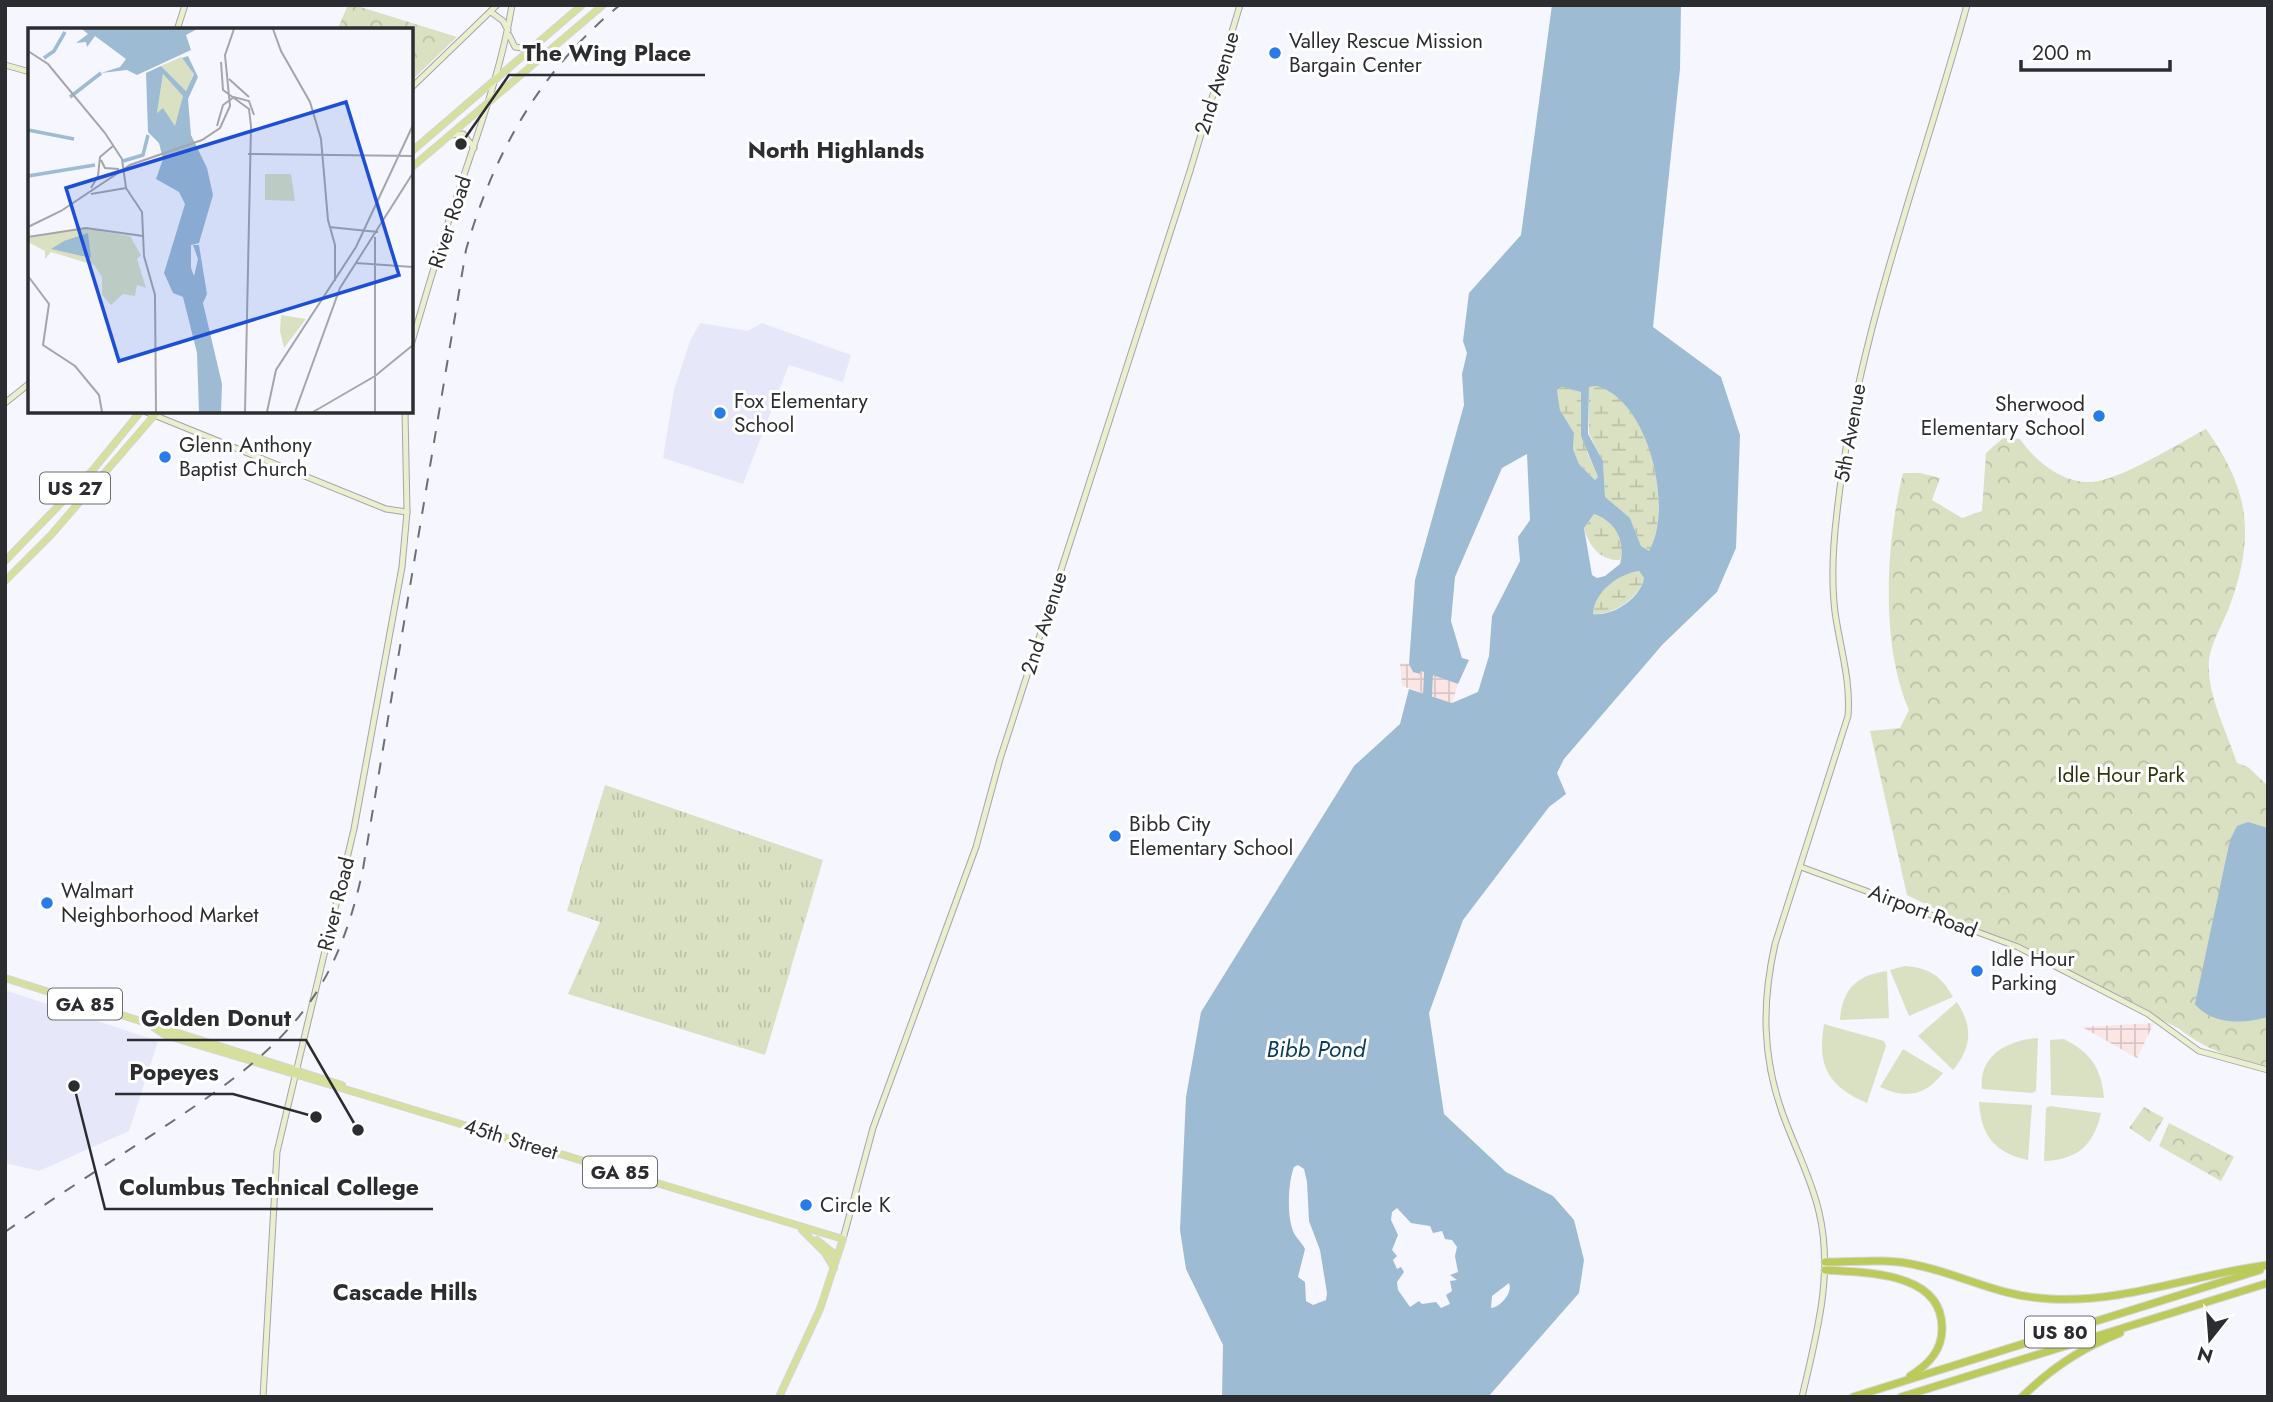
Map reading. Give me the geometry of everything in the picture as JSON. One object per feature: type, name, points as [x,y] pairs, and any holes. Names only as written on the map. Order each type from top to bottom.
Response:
[{"type":"highway","points":[[1825,1266],[1889,1261],[1917,1265],[1998,1292],[2064,1300],[2116,1296],[2268,1266]]},
{"type":"highway","points":[[1825,1266],[1895,1277],[1920,1289],[1935,1303],[1942,1322],[1940,1345],[1928,1363],[1901,1381]]},
{"type":"highway","name":"US 80","points":[[1853,1397],[2268,1266]]},
{"type":"highway","name":"US 80","points":[[1901,1397],[2268,1283]]},
{"type":"highway","points":[[2022,1397],[2048,1371],[2082,1350],[2170,1313]]},
{"type":"main road","points":[[178,28],[185,5]]},
{"type":"main road","points":[[413,86],[497,5]]},
{"type":"main road","name":"River Road","points":[[413,339],[491,99],[508,34],[512,5]]},
{"type":"main road","points":[[413,150],[582,5]]},
{"type":"main road","points":[[413,166],[603,5]]},
{"type":"main road","name":"2nd Avenue","points":[[843,1239],[873,1128],[976,846],[1000,759],[1190,171],[1240,5]]},
{"type":"main road","name":"5th Avenue","points":[[1802,1397],[1820,1319],[1825,1266],[1820,1213],[1776,1092],[1766,1047],[1768,978],[1775,944],[1848,716],[1849,681],[1835,613],[1833,579],[1837,509],[1854,405],[1889,268],[1967,5]]},
{"type":"main road","points":[[491,12],[507,25],[508,34],[515,47],[524,50],[532,47]]},
{"type":"main road","points":[[5,65],[28,71]]},
{"type":"main road","points":[[446,137],[454,133],[463,134],[474,148]]},
{"type":"main road","points":[[5,402],[28,385]]},
{"type":"main road","name":"US 27","points":[[5,561],[92,471],[140,413]]},
{"type":"main road","points":[[157,413],[386,509],[407,512]]},
{"type":"main road","name":"US 27","points":[[5,581],[51,534],[157,413]]},
{"type":"main road","name":"River Road","points":[[263,1397],[277,1152],[354,829],[402,567],[407,512],[405,413]]},
{"type":"main road","name":"Airport Road","points":[[1801,867],[2018,947],[2148,1014],[2199,1051],[2268,1070]]},
{"type":"main road","name":"45th Street","points":[[5,978],[150,1026],[165,1035],[843,1239]]},
{"type":"main road","points":[[799,1227],[825,1252],[834,1268]]},
{"type":"main road","points":[[806,1234],[837,1256]]},
{"type":"main road","points":[[779,1397],[820,1309],[843,1239]]},
{"type":"shaded area","name":"Fox Elementary School","points":[[700,323],[748,331],[762,323],[851,355],[843,382],[789,365],[743,484],[663,458],[674,390],[690,341]]},
{"type":"shaded area","points":[[1400,663],[1409,664],[1413,672],[1420,674],[1421,671],[1458,684],[1452,703],[1402,686]]},
{"type":"shaded area","points":[[5,990],[158,1041],[129,1131],[39,1171],[5,1163]]},
{"type":"shaded area","points":[[2154,1023],[2137,1058],[2082,1027]]},
{"type":"green space","points":[[348,5],[354,5],[457,37],[413,79],[413,28],[338,28]]},
{"type":"green space","points":[[1596,386],[1615,395],[1631,412],[1652,457],[1659,509],[1656,533],[1649,552],[1641,546],[1630,518],[1605,498],[1603,461],[1589,434],[1589,387]]},
{"type":"green space","points":[[1562,387],[1581,391],[1587,452],[1598,477],[1595,480],[1579,464],[1573,449],[1574,433],[1560,410],[1557,390]]},
{"type":"green space","name":"Idle Hour Park","points":[[2206,429],[2232,473],[2244,514],[2243,557],[2238,580],[2212,646],[2209,673],[2218,712],[2237,763],[2248,767],[2268,786],[2268,1066],[2210,1048],[2178,1028],[1907,895],[1870,731],[1900,728],[1909,710],[1893,655],[1889,593],[1893,530],[1903,473],[1920,473],[1940,478],[1932,500],[1962,518],[1982,511],[1986,453],[2003,438],[2020,439],[2042,463],[2060,475],[2081,482],[2092,482],[2119,475]]},
{"type":"green space","points":[[1594,514],[1607,521],[1617,532],[1622,545],[1620,560],[1601,555],[1589,541],[1584,528]]},
{"type":"green space","points":[[1639,571],[1644,578],[1631,599],[1616,609],[1592,614],[1597,598],[1608,585]]},
{"type":"green space","points":[[605,785],[823,860],[765,1055],[568,994],[600,922],[567,911]]},
{"type":"green space","points":[[1905,966],[1934,974],[1953,997],[1909,1016],[1890,970]]},
{"type":"green space","points":[[1887,971],[1889,1018],[1840,1020],[1844,1000],[1853,985],[1867,976]]},
{"type":"green space","points":[[1957,1002],[1966,1020],[1968,1037],[1964,1053],[1953,1070],[1918,1036]]},
{"type":"green space","points":[[1824,1024],[1884,1041],[1886,1046],[1867,1103],[1842,1089],[1828,1072],[1822,1051]]},
{"type":"green space","points":[[2038,1038],[2036,1091],[2032,1093],[1982,1089],[1982,1077],[1990,1058],[2006,1046]]},
{"type":"green space","points":[[2064,1039],[2081,1050],[2093,1063],[2100,1078],[2104,1098],[2051,1095],[2050,1040]]},
{"type":"green space","points":[[1903,1049],[1943,1073],[1929,1087],[1914,1093],[1898,1093],[1880,1087]]},
{"type":"green space","points":[[1979,1102],[2032,1105],[2028,1160],[2007,1153],[1992,1141],[1983,1124]]},
{"type":"green space","points":[[2050,1106],[2101,1113],[2094,1134],[2082,1149],[2066,1158],[2044,1161],[2046,1108]]},
{"type":"green space","points":[[2144,1107],[2164,1118],[2150,1142],[2129,1128]]},
{"type":"green space","points":[[2169,1123],[2234,1157],[2221,1181],[2159,1146]]},
{"type":"water","name":"Bibb Pond","points":[[1552,5],[1681,5],[1680,69],[1653,327],[1721,377],[1740,435],[1736,548],[1717,592],[1663,644],[1564,759],[1557,773],[1566,794],[1549,807],[1463,920],[1429,1013],[1444,1114],[1506,1172],[1553,1196],[1574,1220],[1584,1260],[1579,1293],[1488,1397],[1222,1397],[1223,1345],[1186,1269],[1180,1230],[1186,1097],[1201,1012],[1354,766],[1400,724],[1409,689],[1452,703],[1478,692],[1489,656],[1492,616],[1520,561],[1518,537],[1530,520],[1527,454],[1502,468],[1455,577],[1451,621],[1462,658],[1469,660],[1458,684],[1421,671],[1420,674],[1413,672],[1409,664],[1415,580],[1464,405],[1462,374],[1467,353],[1463,341],[1469,293],[1521,235]],"holes":[[[1596,386],[1615,395],[1630,411],[1643,433],[1652,457],[1659,509],[1656,532],[1649,551],[1641,546],[1630,518],[1605,497],[1603,461],[1588,434],[1589,387]],[[1562,387],[1581,392],[1581,436],[1598,477],[1595,480],[1579,464],[1573,449],[1574,433],[1560,410],[1557,390]],[[1594,514],[1608,522],[1618,533],[1622,556],[1620,564],[1605,576],[1597,578],[1592,575],[1584,528]],[[1639,571],[1644,578],[1632,599],[1617,609],[1593,614],[1594,606],[1602,592],[1623,576]],[[1298,1165],[1304,1169],[1309,1221],[1320,1250],[1327,1293],[1326,1300],[1313,1305],[1306,1301],[1305,1282],[1298,1277],[1305,1249],[1295,1235],[1290,1220],[1289,1191],[1294,1167]],[[1397,1208],[1411,1223],[1430,1226],[1433,1233],[1442,1231],[1445,1239],[1452,1240],[1457,1247],[1455,1256],[1458,1272],[1450,1275],[1457,1280],[1450,1281],[1452,1291],[1446,1295],[1450,1304],[1441,1308],[1436,1302],[1422,1304],[1419,1301],[1410,1307],[1398,1290],[1397,1282],[1404,1272],[1401,1267],[1397,1269],[1393,1260],[1397,1256],[1392,1250],[1398,1235],[1391,1220],[1392,1212]],[[1509,1283],[1505,1298],[1499,1305],[1491,1308],[1492,1296]]]},
{"type":"water","points":[[2248,822],[2268,828],[2268,1017],[2238,1022],[2210,1016],[2195,1004],[2230,840],[2237,826]]},
{"type":"waterway","points":[[1427,705],[1429,663]]},
{"type":"railway","points":[[5,1232],[242,1072],[295,1022],[329,971],[349,921],[363,869],[466,250],[490,180],[524,116],[566,57],[620,5]]},
{"type":"place","name":"Valley Rescue Mission Bargain Center","points":[[1275,53]]},
{"type":"place","name":"The Wing Place","points":[[461,144]]},
{"type":"place","name":"Fox Elementary School","points":[[720,413]]},
{"type":"place","name":"Sherwood Elementary School","points":[[2099,416]]},
{"type":"place","name":"Glenn Anthony Baptist Church","points":[[165,457]]},
{"type":"place","name":"Bibb City Elementary School","points":[[1115,836]]},
{"type":"place","name":"Walmart Neighborhood Market","points":[[47,903]]},
{"type":"place","name":"Idle Hour Parking","points":[[1977,971]]},
{"type":"place","name":"Columbus Technical College","points":[[74,1086]]},
{"type":"place","name":"Popeyes","points":[[316,1117]]},
{"type":"place","name":"Golden Donut","points":[[358,1130]]},
{"type":"place","name":"Circle K","points":[[806,1205]]},
{"type":"district","name":"North Highlands","points":[[836,150]]},
{"type":"district","name":"Cascade Hills","points":[[405,1292]]}]
